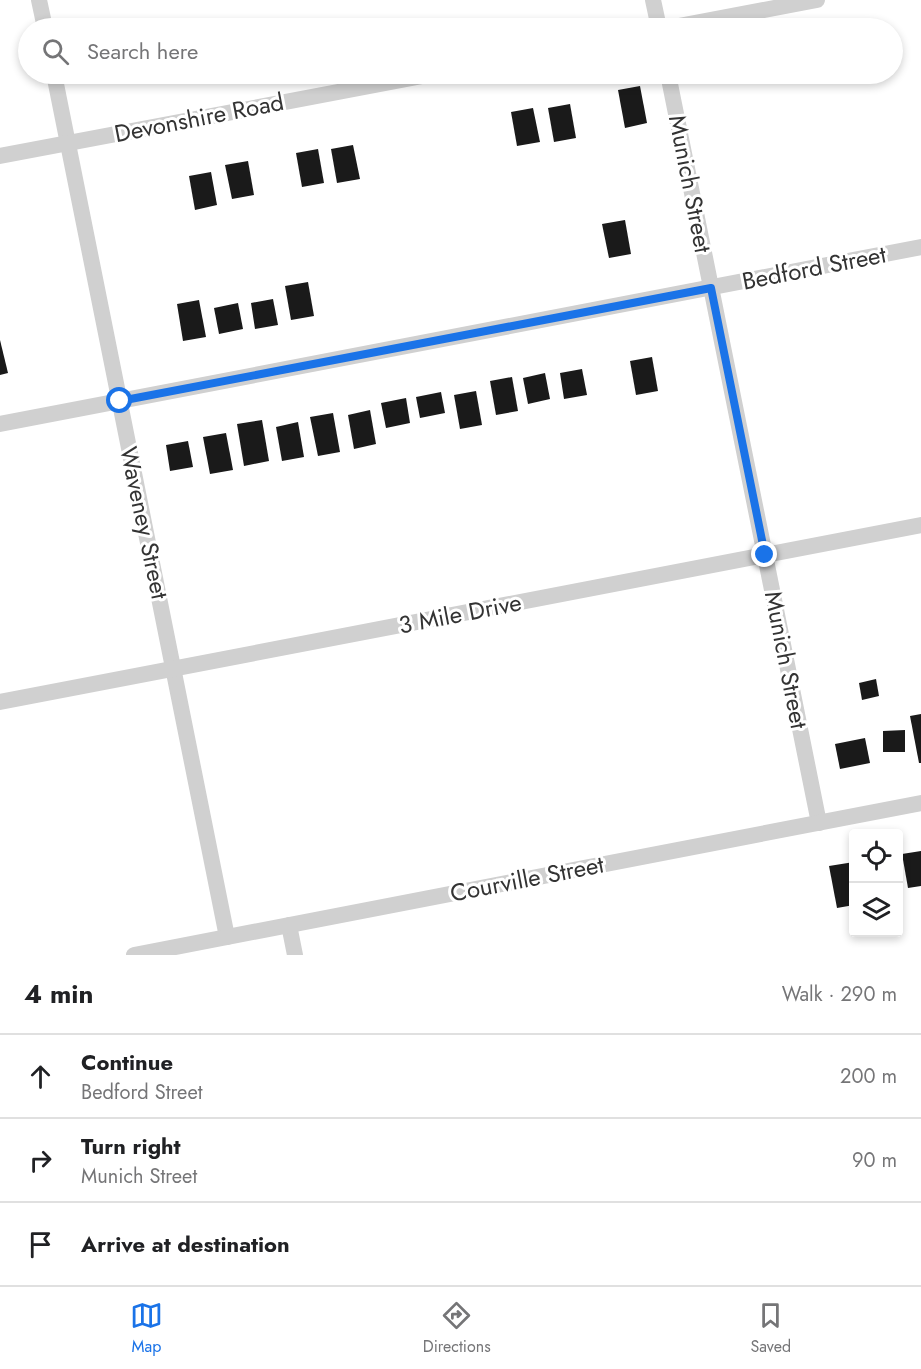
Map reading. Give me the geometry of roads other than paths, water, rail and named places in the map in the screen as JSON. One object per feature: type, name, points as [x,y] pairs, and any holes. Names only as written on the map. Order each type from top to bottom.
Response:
[{"type":"street","points":[[39,0],[43,18]]},
{"type":"street","points":[[653,0],[657,18]]},
{"type":"street","points":[[721,18],[817,0]]},
{"type":"street","name":"Waveney Street","points":[[56,84],[227,937]]},
{"type":"street","name":"Devonshire Road","points":[[0,156],[380,84]]},
{"type":"street","name":"Munich Street","points":[[670,84],[819,823]]},
{"type":"street","name":"Bedford Street","points":[[0,424],[921,247]]},
{"type":"street","name":"3 Mile Drive","points":[[0,702],[921,525]]},
{"type":"street","name":"Courville Street","points":[[134,955],[921,803]]},
{"type":"street","points":[[289,925],[294,955]]}]
